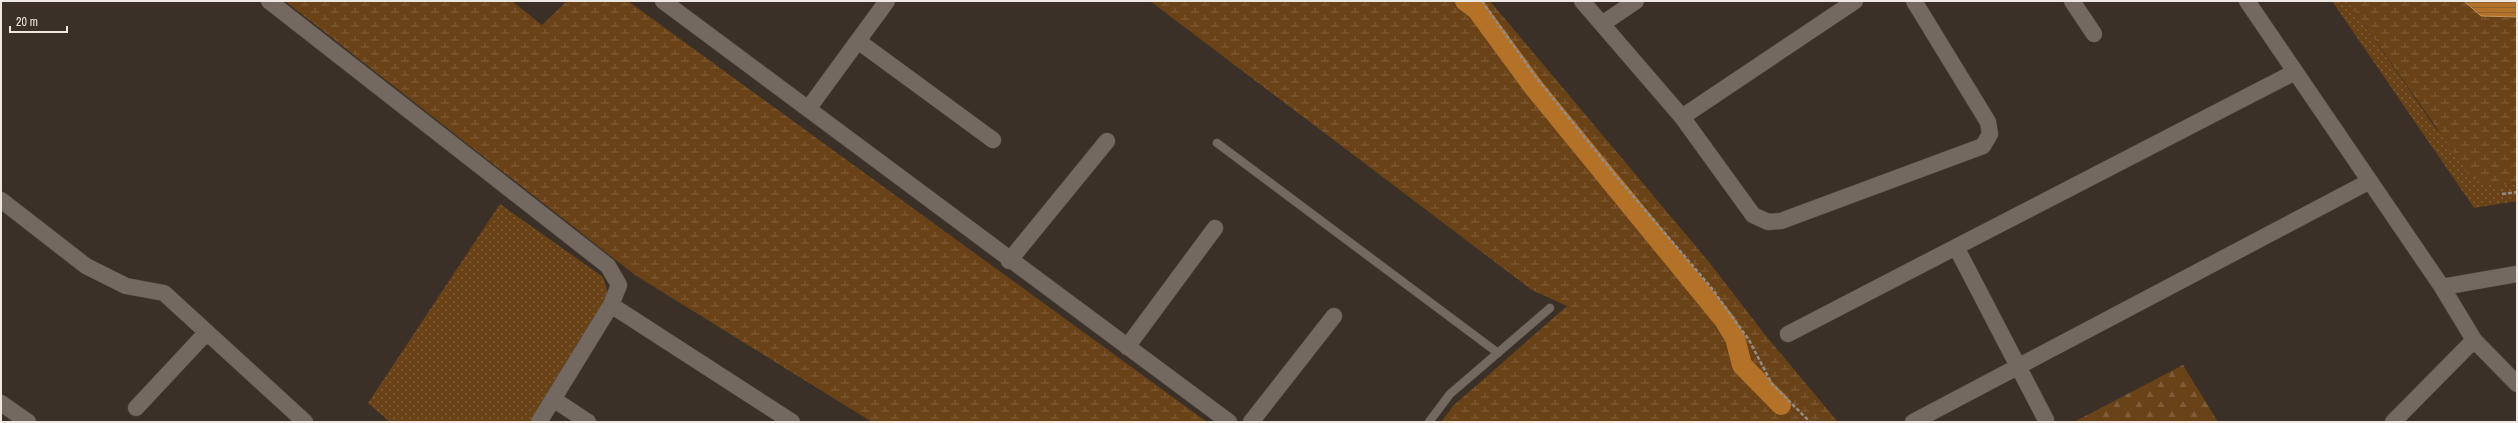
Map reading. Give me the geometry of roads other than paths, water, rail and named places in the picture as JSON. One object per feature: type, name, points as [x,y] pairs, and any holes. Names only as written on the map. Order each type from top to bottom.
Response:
[{"type":"street","points":[[269,1],[608,266],[619,285],[610,305],[539,422]]},
{"type":"street","points":[[664,1],[1010,261],[1229,422]]},
{"type":"street","points":[[808,109],[887,1]]},
{"type":"street","points":[[1582,1],[1682,117],[1754,215],[1768,222],[1781,220],[1983,146],[1990,134],[1988,122],[1914,1]]},
{"type":"street","points":[[1602,24],[1636,1]]},
{"type":"street","points":[[1682,117],[1855,1]]},
{"type":"street","points":[[2072,1],[2094,34]]},
{"type":"street","points":[[2247,1],[2442,287],[2474,340],[2517,384]]},
{"type":"street","points":[[858,41],[993,140]]},
{"type":"street","points":[[1788,334],[2295,72]]},
{"type":"street","points":[[1010,261],[1107,141]]},
{"type":"street","points":[[1912,422],[2017,365],[2370,181]]},
{"type":"street","points":[[1,200],[86,266],[126,286],[164,293],[207,332],[297,419]]},
{"type":"street","points":[[1127,347],[1215,228]]},
{"type":"street","points":[[1956,247],[2046,420]]},
{"type":"street","points":[[2442,287],[2517,274]]},
{"type":"street","points":[[610,305],[792,422]]},
{"type":"street","points":[[1251,422],[1334,316]]},
{"type":"street","points":[[136,408],[207,332]]},
{"type":"street","points":[[2393,422],[2474,340]]},
{"type":"street","points":[[552,399],[588,422]]},
{"type":"street","points":[[1,403],[28,422]]},
{"type":"lane","points":[[1217,143],[1498,354]]},
{"type":"lane","points":[[1429,422],[1450,394],[1550,308]]},
{"type":"waterway","points":[[1465,1],[1477,10],[1535,89],[1724,320],[1735,338],[1742,365],[1781,405]]}]
